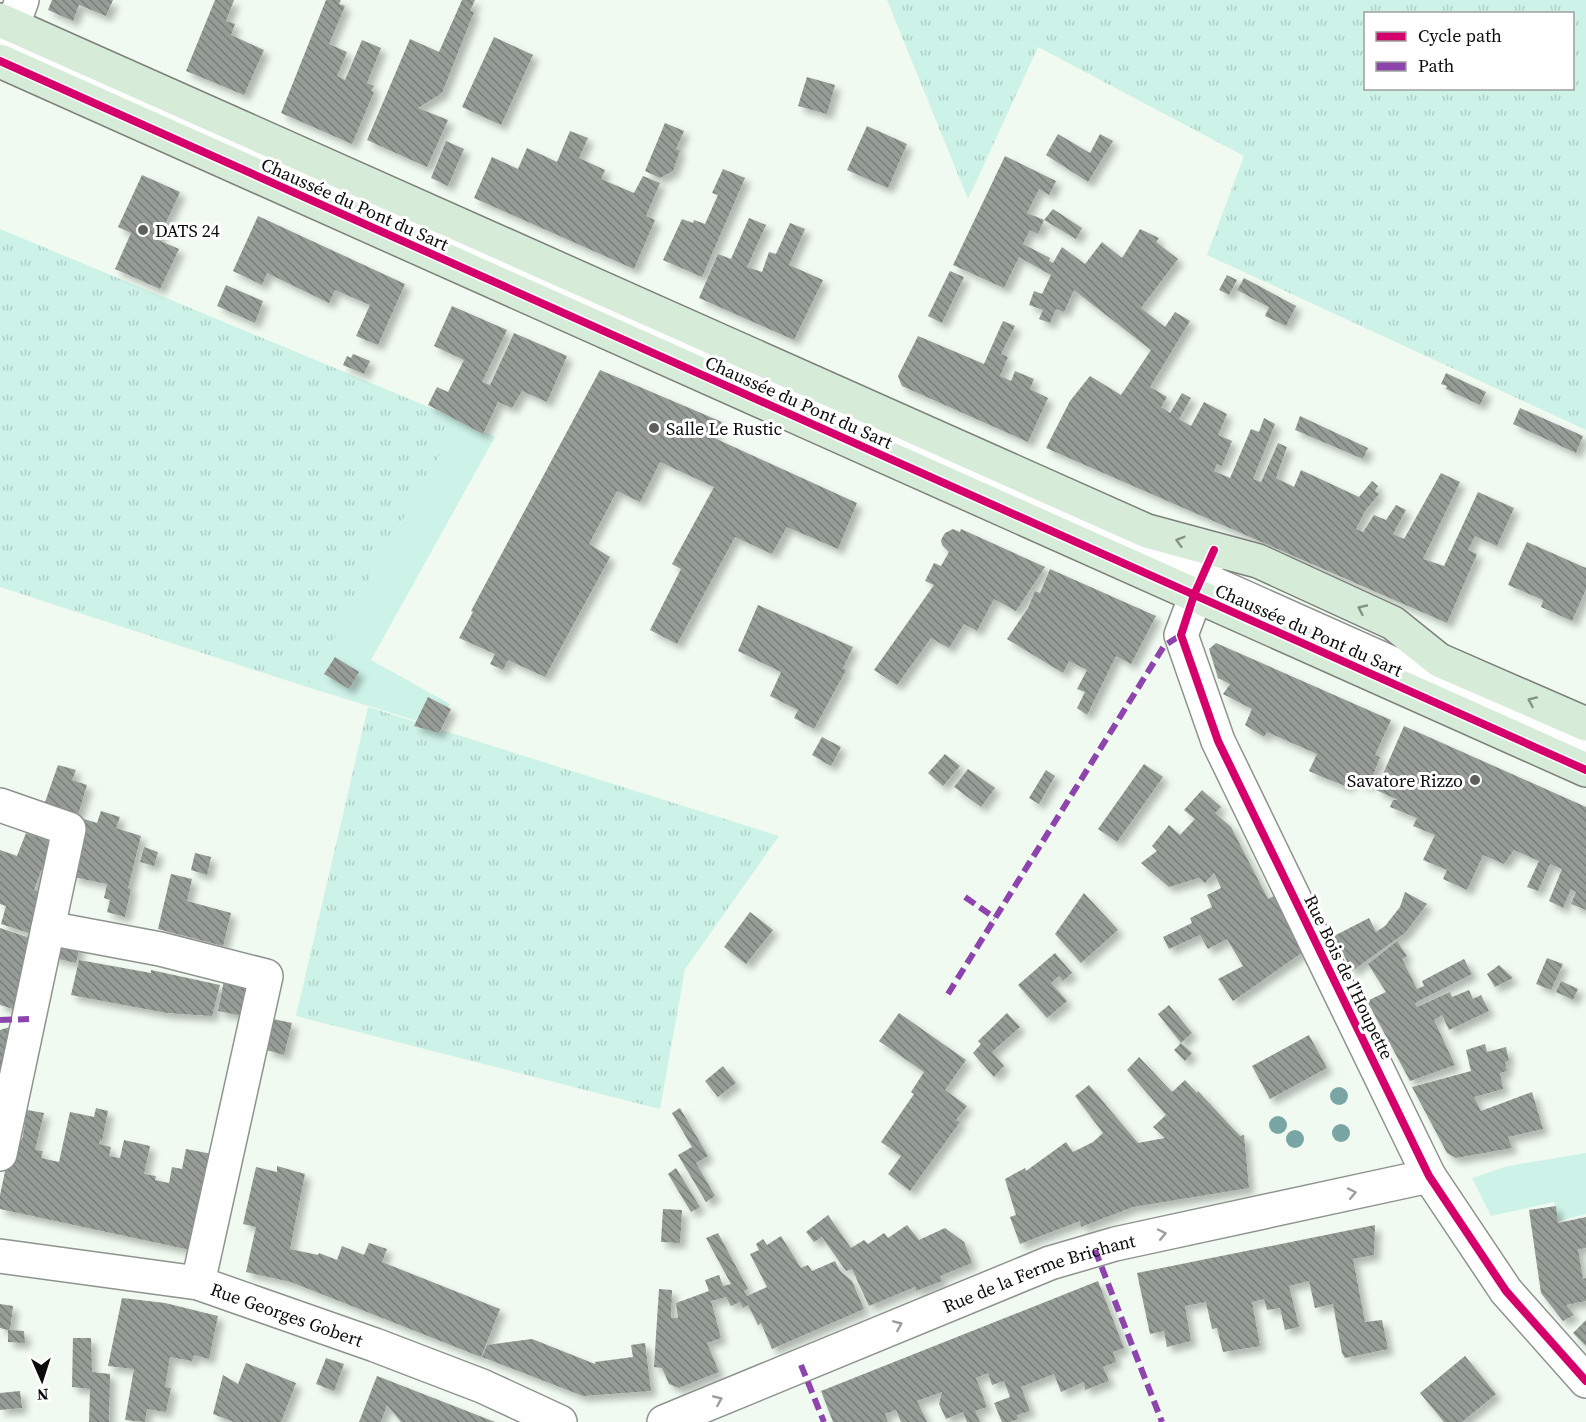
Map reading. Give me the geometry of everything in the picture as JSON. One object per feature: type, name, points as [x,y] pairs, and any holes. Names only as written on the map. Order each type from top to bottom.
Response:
[{"type":"main road","name":"Chaussée du Pont du Sart","points":[[6,36],[1203,575],[1586,770]]},
{"type":"main road","name":"Chaussée du Pont du Sart","points":[[6,36],[1147,531],[1203,575]]},
{"type":"main road","name":"Chaussée du Pont du Sart","points":[[1203,575],[1258,561],[1393,623],[1439,660],[1586,724]]},
{"type":"street","points":[[1203,575],[1586,750]]},
{"type":"street","name":"Rue Bois de l'Houpette","points":[[1203,575],[1181,635],[1218,741],[1429,1176],[1506,1291],[1586,1381]]},
{"type":"street","points":[[0,805],[69,829],[0,1154]]},
{"type":"street","points":[[48,928],[160,949],[266,976],[198,1283]]},
{"type":"street","name":"Rue de la Ferme Brichant","points":[[664,1422],[1050,1263],[1115,1244],[1429,1176]]},
{"type":"street","name":"Rue Georges Gobert","points":[[0,1256],[198,1283],[482,1386],[560,1422]]},
{"type":"green space","points":[[887,0],[1586,0],[1586,430],[1207,255],[1244,156],[1038,47],[968,199]]},
{"type":"green space","points":[[0,229],[460,420],[307,687],[0,587]]},
{"type":"green space","points":[[460,420],[495,437],[371,660],[450,704],[437,727],[307,687]]},
{"type":"green space","points":[[368,707],[779,836],[685,969],[660,1109],[296,1016]]},
{"type":"green space","points":[[1586,1153],[1586,1214],[1558,1221],[1554,1202],[1491,1216],[1472,1178],[1508,1166]]},
{"type":"building","points":[[52,0],[113,0],[106,16],[79,5],[73,21],[48,10]]},
{"type":"building","points":[[215,0],[234,0],[226,21],[235,24],[231,35],[264,50],[244,95],[186,71]]},
{"type":"building","points":[[326,0],[341,0],[339,4],[345,6],[329,44],[347,52],[337,76],[345,80],[362,40],[381,48],[367,83],[374,86],[371,91],[374,92],[352,144],[281,113]]},
{"type":"building","points":[[462,0],[475,0],[470,11],[474,12],[442,93],[418,108],[448,120],[427,167],[367,140],[410,39],[439,52]]},
{"type":"building","points":[[494,37],[533,55],[501,125],[462,107]]},
{"type":"building","points":[[807,77],[835,85],[827,114],[798,106]]},
{"type":"building","points":[[665,123],[684,131],[676,149],[680,150],[673,171],[660,178],[645,171]]},
{"type":"building","points":[[867,126],[907,144],[888,188],[847,170]]},
{"type":"building","points":[[570,131],[588,138],[579,158],[605,170],[601,179],[634,193],[643,176],[660,183],[646,216],[655,220],[634,269],[474,198],[492,157],[518,169],[527,148],[557,162]]},
{"type":"building","points":[[1058,134],[1090,153],[1100,134],[1113,141],[1088,182],[1046,155]]},
{"type":"building","points":[[446,141],[464,149],[448,186],[431,178]]},
{"type":"building","points":[[1005,156],[1056,181],[1049,195],[1039,189],[1027,213],[1044,220],[1038,234],[1030,230],[1023,244],[1050,258],[1049,261],[1053,263],[1062,247],[1085,264],[1102,242],[1122,258],[1140,229],[1159,238],[1156,242],[1178,259],[1141,308],[1165,327],[1175,312],[1190,321],[1150,387],[1167,397],[1161,407],[1170,413],[1182,393],[1191,398],[1179,419],[1191,426],[1204,402],[1227,414],[1218,435],[1232,441],[1222,466],[1217,464],[1214,471],[1230,478],[1251,429],[1259,432],[1264,418],[1275,424],[1253,479],[1261,482],[1278,443],[1287,447],[1276,478],[1294,487],[1301,470],[1359,497],[1372,481],[1378,486],[1375,491],[1379,494],[1365,511],[1356,529],[1363,532],[1374,515],[1386,520],[1396,505],[1406,510],[1393,534],[1404,539],[1441,473],[1460,482],[1423,559],[1444,566],[1478,492],[1514,508],[1497,546],[1475,536],[1468,550],[1477,554],[1447,623],[1046,448],[1070,401],[1090,376],[1121,395],[1151,350],[1074,290],[1064,312],[1056,309],[1050,323],[1039,319],[1043,310],[1029,305],[1034,291],[1042,294],[1051,275],[1019,257],[1004,288],[953,265]]},
{"type":"building","points":[[723,169],[745,178],[702,277],[663,260],[682,219],[705,224],[718,195],[712,193]]},
{"type":"building","name":"DATS 24","points":[[142,175],[180,192],[158,240],[179,249],[160,289],[115,269],[131,233],[118,227]]},
{"type":"building","points":[[1053,209],[1082,228],[1076,239],[1044,220]]},
{"type":"building","points":[[258,216],[405,284],[378,345],[356,336],[370,305],[335,290],[329,303],[267,273],[262,285],[233,271]]},
{"type":"building","points":[[749,218],[766,225],[747,267],[762,272],[769,252],[776,254],[790,223],[805,229],[789,265],[823,280],[794,340],[699,298],[718,254],[731,259]]},
{"type":"building","points":[[950,271],[964,277],[942,323],[928,316]]},
{"type":"building","points":[[1227,275],[1237,280],[1229,295],[1219,290]]},
{"type":"building","points":[[1244,278],[1296,306],[1286,326],[1265,316],[1269,307],[1237,290]]},
{"type":"building","points":[[226,285],[263,301],[255,323],[217,306]]},
{"type":"building","points":[[452,306],[507,330],[482,382],[490,385],[514,333],[567,356],[547,402],[522,391],[512,408],[498,402],[483,434],[428,405],[437,387],[448,392],[464,360],[434,346]]},
{"type":"building","points":[[1003,321],[1015,326],[1001,354],[1008,357],[1000,376],[1011,381],[1015,371],[1034,379],[1030,389],[1048,398],[1028,442],[902,386],[898,376],[918,336],[984,364]]},
{"type":"building","points":[[353,354],[370,361],[364,374],[343,365],[347,356],[351,358]]},
{"type":"building","points":[[600,370],[722,422],[712,437],[857,503],[838,549],[787,527],[772,554],[735,537],[677,644],[650,630],[681,569],[672,564],[714,487],[660,462],[640,502],[617,491],[589,544],[610,557],[545,677],[508,660],[503,670],[490,664],[495,654],[459,638],[473,612],[471,611]]},
{"type":"building","points":[[1446,373],[1486,392],[1480,405],[1446,389],[1447,386],[1441,384]]},
{"type":"building","points":[[1520,408],[1583,436],[1576,453],[1513,424]]},
{"type":"building","points":[[1300,416],[1368,448],[1363,459],[1295,430]]},
{"type":"building","points":[[953,529],[960,532],[961,529],[1045,567],[1016,611],[994,599],[977,631],[964,624],[949,648],[931,638],[897,685],[874,670],[934,585],[925,581],[934,563],[941,566],[949,552],[942,545],[941,540],[945,533]]},
{"type":"building","points":[[1527,542],[1586,568],[1586,589],[1572,621],[1541,607],[1543,600],[1508,585]]},
{"type":"building","points":[[1050,569],[1156,616],[1131,664],[1116,656],[1087,715],[1077,708],[1085,692],[1077,689],[1087,670],[1069,661],[1063,673],[1007,639],[1028,608],[1035,591],[1040,593]]},
{"type":"building","points":[[758,605],[853,647],[843,668],[846,670],[814,729],[794,718],[798,710],[770,696],[781,672],[738,651]]},
{"type":"building","points":[[1216,643],[1391,720],[1375,755],[1380,757],[1369,786],[1352,779],[1348,787],[1309,771],[1317,754],[1267,732],[1264,737],[1245,725],[1252,709],[1223,694],[1230,684],[1218,678],[1209,649]]},
{"type":"building","points":[[335,657],[359,672],[349,689],[324,674]]},
{"type":"building","points":[[428,697],[451,709],[439,733],[414,726]]},
{"type":"building","points":[[1404,726],[1586,807],[1586,910],[1571,904],[1576,892],[1571,889],[1563,908],[1549,901],[1562,869],[1550,864],[1538,891],[1527,887],[1539,861],[1514,850],[1504,864],[1483,855],[1467,890],[1443,879],[1447,870],[1423,860],[1435,835],[1413,826],[1417,818],[1390,807],[1393,800],[1398,800],[1376,790]]},
{"type":"building","points":[[822,737],[841,747],[831,766],[812,755]]},
{"type":"building","points":[[945,754],[960,766],[943,786],[928,773]]},
{"type":"building","points":[[1144,764],[1163,777],[1117,842],[1098,829]]},
{"type":"building","points":[[58,765],[76,770],[72,780],[87,785],[78,815],[44,805]]},
{"type":"building","points":[[968,769],[995,788],[981,807],[954,787]]},
{"type":"building","points":[[1046,770],[1055,776],[1039,804],[1029,798]]},
{"type":"building","points":[[1202,790],[1221,807],[1215,813],[1231,827],[1268,899],[1274,896],[1303,952],[1233,1001],[1218,979],[1243,966],[1227,939],[1208,949],[1200,935],[1169,949],[1163,937],[1192,923],[1190,918],[1212,907],[1207,895],[1221,888],[1214,873],[1205,883],[1199,878],[1169,887],[1141,863],[1157,851],[1152,846],[1169,825],[1180,835],[1195,819],[1184,810]]},
{"type":"building","points":[[101,811],[120,817],[116,828],[141,836],[128,888],[131,889],[125,917],[107,912],[110,900],[104,898],[107,884],[73,877],[76,842],[84,819],[97,823]]},
{"type":"building","points":[[26,833],[56,843],[49,869],[43,866],[34,890],[38,892],[40,917],[35,935],[1,924],[6,906],[0,904],[0,850],[17,856]]},
{"type":"building","points":[[144,847],[158,852],[154,866],[140,862]]},
{"type":"building","points":[[195,853],[211,857],[207,875],[191,870]]},
{"type":"building","points":[[171,874],[192,879],[187,901],[231,913],[223,946],[158,929]]},
{"type":"building","points":[[1405,892],[1427,904],[1405,933],[1352,971],[1334,936],[1369,918],[1376,932],[1385,926],[1400,907]]},
{"type":"building","points":[[1084,893],[1118,930],[1081,963],[1055,934]]},
{"type":"building","points":[[750,912],[773,930],[746,964],[724,947]]},
{"type":"building","points":[[0,928],[33,939],[13,1009],[0,1005]]},
{"type":"building","points":[[56,935],[81,941],[76,963],[51,957]]},
{"type":"building","points":[[1397,941],[1407,956],[1402,959],[1417,989],[1424,986],[1422,981],[1464,959],[1472,974],[1415,1003],[1417,1007],[1450,992],[1452,997],[1469,990],[1473,999],[1481,995],[1489,1011],[1449,1030],[1442,1015],[1434,1020],[1455,1065],[1410,1081],[1367,1001],[1386,992],[1368,964]]},
{"type":"building","points":[[1055,953],[1072,973],[1063,981],[1059,976],[1051,983],[1067,1001],[1047,1018],[1018,985]]},
{"type":"building","points":[[1547,958],[1563,964],[1551,990],[1536,984]]},
{"type":"building","points":[[79,960],[151,973],[151,970],[220,985],[212,1016],[167,1013],[71,995]]},
{"type":"building","points":[[1499,965],[1513,978],[1495,987],[1487,974]]},
{"type":"building","points":[[225,975],[249,979],[243,1016],[218,1011]]},
{"type":"building","points":[[1561,981],[1578,989],[1573,1000],[1556,992]]},
{"type":"building","points":[[1169,1005],[1192,1033],[1181,1043],[1158,1014]]},
{"type":"building","points":[[899,1013],[966,1060],[945,1090],[967,1106],[956,1120],[960,1122],[910,1191],[888,1174],[901,1156],[881,1142],[914,1094],[911,1092],[924,1072],[879,1041]]},
{"type":"building","points":[[1007,1013],[1020,1027],[992,1052],[1004,1066],[994,1077],[973,1053],[981,1044],[978,1041]]},
{"type":"building","points":[[273,1019],[292,1023],[284,1055],[266,1050]]},
{"type":"building","points":[[16,1025],[7,1071],[0,1070],[0,1030]]},
{"type":"building","points":[[1309,1035],[1327,1068],[1270,1099],[1252,1066]]},
{"type":"building","points":[[1181,1043],[1192,1053],[1185,1061],[1174,1050]]},
{"type":"building","points":[[1485,1044],[1487,1052],[1506,1047],[1509,1061],[1505,1062],[1507,1071],[1500,1073],[1503,1089],[1474,1097],[1481,1111],[1532,1092],[1543,1129],[1508,1137],[1512,1148],[1456,1158],[1447,1153],[1412,1087],[1471,1071],[1466,1050]]},
{"type":"building","points":[[1139,1057],[1172,1092],[1185,1080],[1240,1136],[1244,1135],[1249,1188],[1133,1207],[1081,1227],[1080,1221],[1020,1244],[1010,1217],[1016,1215],[1005,1179],[1025,1168],[1026,1171],[1066,1142],[1073,1152],[1093,1142],[1103,1133],[1075,1096],[1089,1085],[1138,1143],[1165,1138],[1153,1127],[1166,1115],[1127,1070]]},
{"type":"building","points":[[723,1066],[736,1083],[718,1097],[705,1081]]},
{"type":"building","points":[[96,1108],[108,1111],[102,1141],[100,1140],[99,1144],[111,1147],[109,1156],[120,1158],[124,1140],[150,1146],[144,1174],[156,1176],[155,1180],[169,1183],[172,1167],[182,1169],[186,1149],[212,1154],[195,1251],[0,1209],[0,1195],[12,1139],[22,1140],[27,1110],[44,1113],[35,1150],[43,1151],[41,1158],[59,1162],[70,1112],[94,1117]]},
{"type":"building","points":[[680,1108],[708,1156],[696,1163],[715,1196],[706,1202],[678,1155],[692,1147],[672,1113]]},
{"type":"building","points":[[277,1166],[305,1174],[290,1249],[318,1255],[319,1253],[337,1260],[342,1246],[364,1255],[369,1243],[387,1249],[382,1262],[500,1309],[481,1357],[291,1282],[246,1272],[256,1227],[243,1224],[256,1167],[277,1172]]},
{"type":"building","points":[[676,1168],[700,1207],[691,1212],[668,1174]]},
{"type":"building","points":[[1556,1206],[1558,1223],[1586,1217],[1586,1248],[1578,1249],[1583,1279],[1586,1278],[1586,1301],[1566,1305],[1574,1315],[1563,1321],[1541,1293],[1529,1210]]},
{"type":"building","points":[[663,1209],[682,1210],[680,1243],[661,1242]]},
{"type":"building","points":[[828,1215],[851,1248],[864,1240],[868,1244],[884,1233],[888,1238],[907,1225],[919,1240],[945,1228],[964,1242],[972,1263],[940,1276],[942,1281],[916,1291],[915,1287],[869,1306],[852,1269],[846,1271],[822,1237],[814,1242],[806,1232]]},
{"type":"building","points":[[1375,1225],[1374,1255],[1353,1259],[1365,1322],[1382,1320],[1388,1349],[1345,1358],[1342,1353],[1333,1304],[1315,1308],[1309,1281],[1289,1286],[1299,1327],[1285,1330],[1280,1308],[1267,1310],[1264,1299],[1252,1302],[1260,1346],[1223,1352],[1217,1328],[1212,1329],[1206,1302],[1185,1306],[1191,1341],[1167,1347],[1164,1331],[1150,1334],[1137,1273]]},
{"type":"building","points":[[718,1233],[748,1289],[744,1291],[747,1296],[767,1287],[750,1254],[759,1250],[756,1244],[763,1239],[767,1245],[781,1236],[801,1268],[808,1265],[812,1271],[835,1261],[840,1271],[852,1281],[864,1309],[772,1349],[761,1323],[758,1325],[748,1305],[743,1308],[740,1302],[731,1306],[726,1297],[711,1301],[721,1338],[707,1343],[719,1372],[679,1388],[669,1384],[662,1368],[654,1367],[659,1289],[672,1290],[671,1318],[678,1318],[676,1303],[709,1291],[705,1280],[719,1275],[723,1286],[731,1284],[706,1238]]},
{"type":"building","points":[[1098,1281],[1124,1348],[1113,1352],[1116,1362],[1103,1367],[1109,1381],[1085,1390],[1084,1382],[1061,1392],[1054,1374],[1021,1387],[1030,1411],[1017,1415],[1018,1419],[1010,1422],[1002,1422],[994,1403],[1010,1397],[1004,1381],[992,1385],[988,1373],[976,1378],[987,1407],[975,1411],[980,1422],[967,1422],[963,1412],[946,1419],[939,1404],[942,1392],[917,1401],[927,1422],[901,1422],[896,1410],[885,1414],[888,1422],[833,1422],[821,1391]]},
{"type":"building","points":[[122,1298],[165,1303],[218,1316],[209,1359],[194,1355],[192,1361],[170,1357],[165,1387],[171,1388],[166,1412],[147,1409],[145,1422],[125,1420],[134,1369],[108,1366]]},
{"type":"building","points":[[0,1304],[13,1306],[10,1330],[24,1331],[25,1343],[8,1342],[8,1330],[0,1328]]},
{"type":"building","points":[[1586,1320],[1586,1346],[1573,1333]]},
{"type":"building","points":[[73,1338],[91,1338],[92,1372],[110,1374],[109,1422],[89,1422],[90,1389],[72,1387]]},
{"type":"building","points":[[532,1339],[595,1364],[595,1362],[633,1357],[631,1345],[645,1343],[651,1391],[583,1396],[482,1357],[487,1345]]},
{"type":"building","points":[[1465,1356],[1496,1394],[1462,1422],[1444,1422],[1420,1393]]},
{"type":"building","points":[[326,1358],[344,1364],[334,1391],[316,1384]]},
{"type":"building","points":[[246,1363],[296,1383],[281,1422],[234,1422],[213,1414],[223,1375],[238,1384]]},
{"type":"building","points":[[377,1376],[495,1422],[401,1422],[387,1405],[381,1422],[359,1422]]},
{"type":"building","points":[[20,1391],[22,1408],[0,1410],[0,1393]]},
{"type":"marked path","points":[[948,994],[1164,646],[1181,635]]},
{"type":"marked path","points":[[965,897],[995,918]]},
{"type":"marked path","points":[[0,1020],[29,1019]]},
{"type":"marked path","points":[[1095,1250],[1162,1422]]},
{"type":"marked path","points":[[801,1365],[824,1422]]},
{"type":"cycle path","points":[[0,61],[1586,770]]},
{"type":"cycle path","points":[[1214,550],[1194,595],[1181,635],[1218,741],[1429,1176],[1506,1291],[1586,1381]]},
{"type":"place","name":"DATS 24","points":[[143,230]]},
{"type":"place","name":"Salle Le Rustic","points":[[654,428]]},
{"type":"place","name":"Savatore Rizzo","points":[[1475,780]]}]
